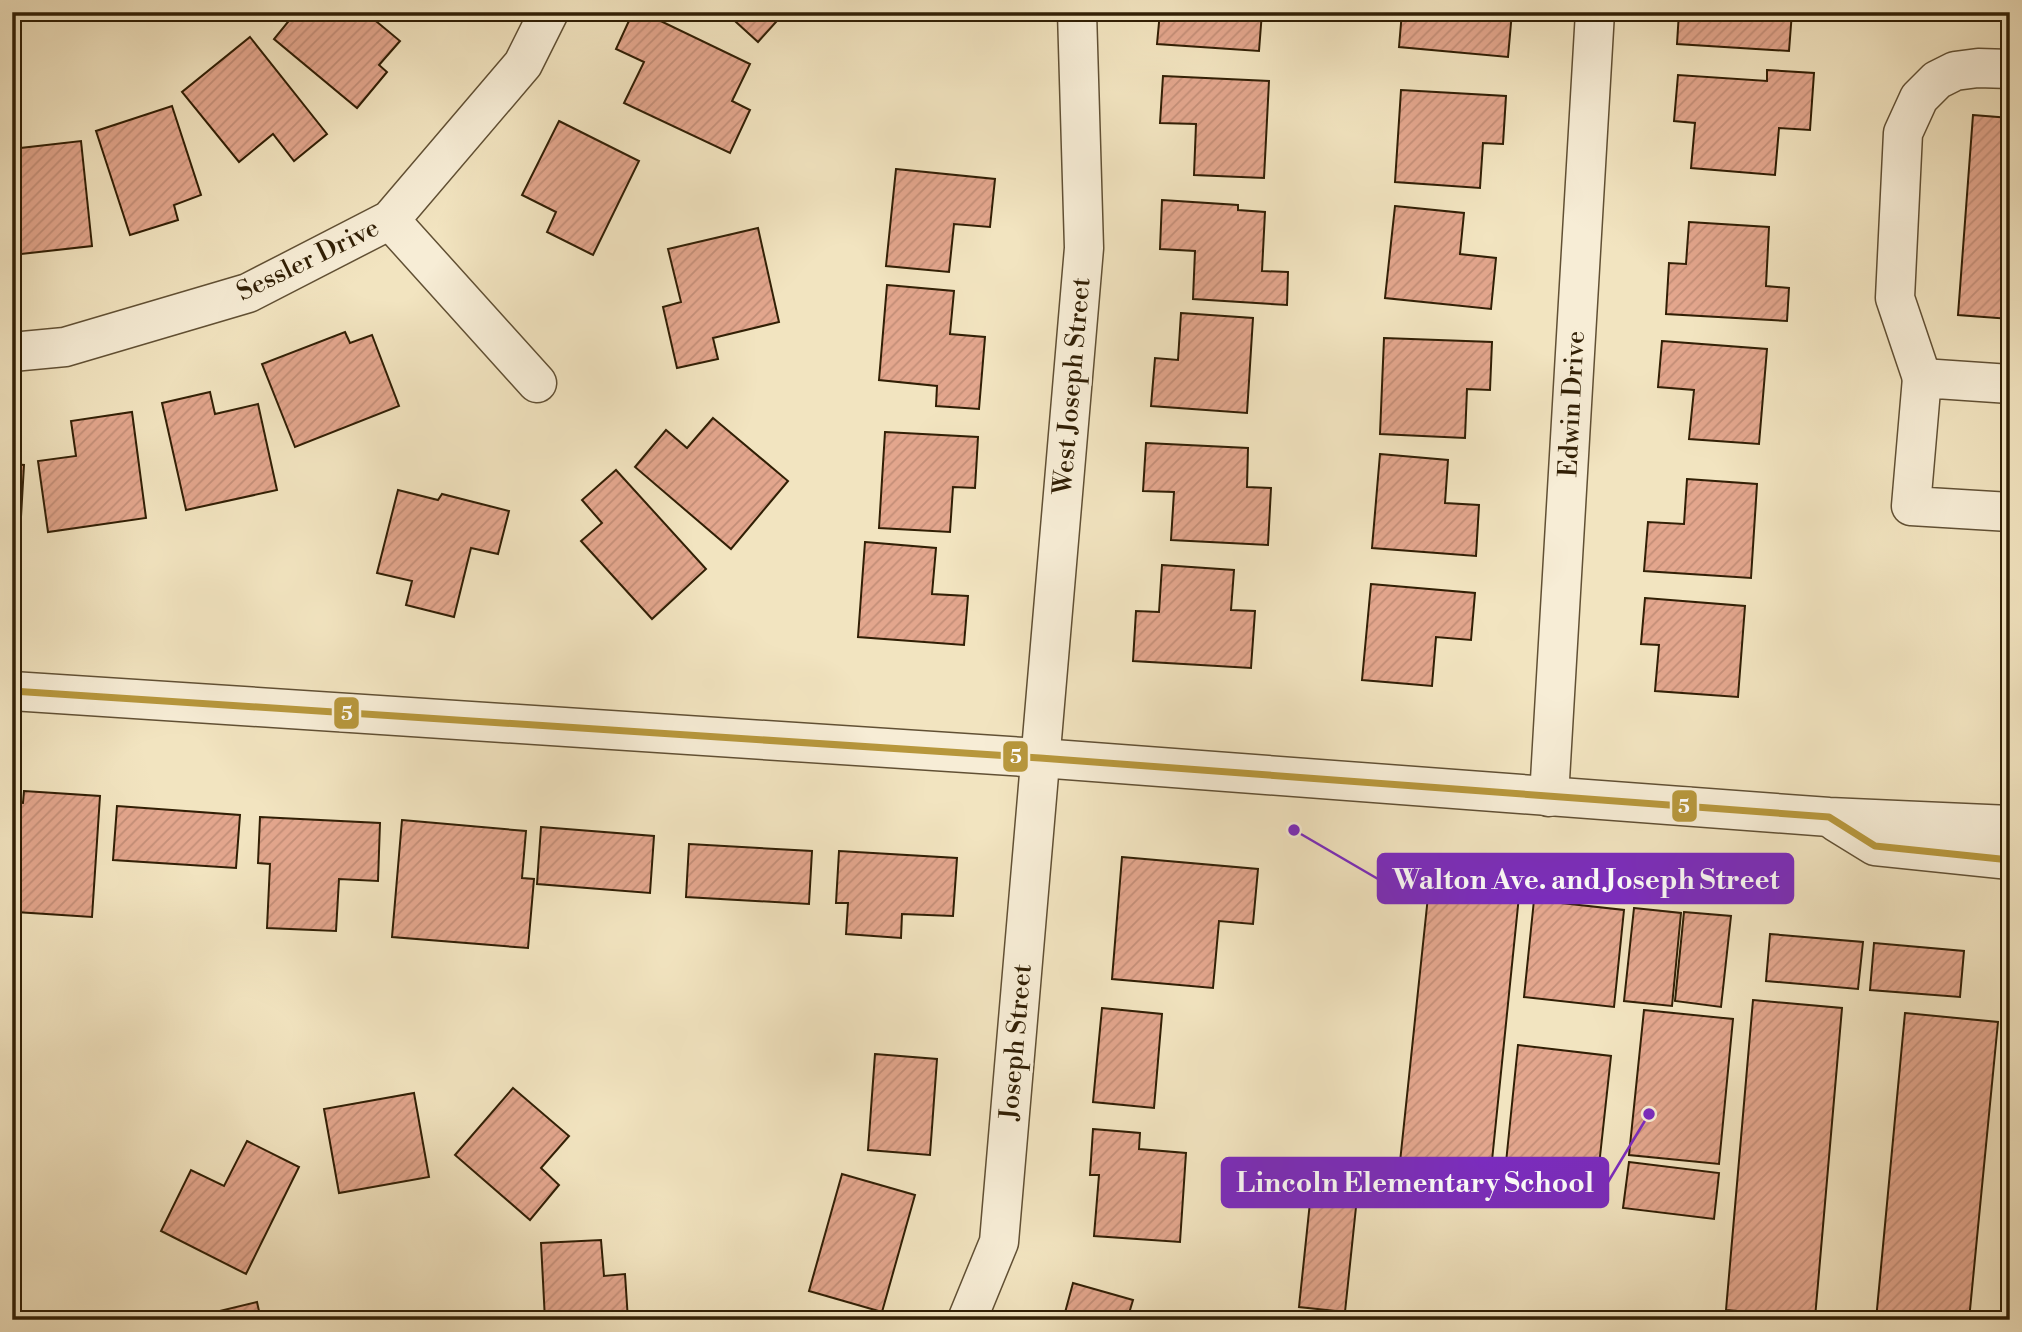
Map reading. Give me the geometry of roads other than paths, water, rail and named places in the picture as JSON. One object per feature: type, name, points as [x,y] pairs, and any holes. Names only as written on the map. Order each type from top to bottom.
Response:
[{"type":"street","name":"Sessler Drive","points":[[12,352],[65,347],[247,293],[390,220],[523,64],[549,12]]},
{"type":"street","name":"West Joseph Street","points":[[1040,758],[1084,248],[1077,12]]},
{"type":"street","name":"Edwin Drive","points":[[1549,797],[1595,12]]},
{"type":"street","points":[[2010,69],[1978,68],[1955,71],[1937,79],[1919,97],[1903,133],[1895,298],[1922,378],[1911,506],[2010,512]]},
{"type":"street","points":[[390,220],[537,383]]},
{"type":"street","points":[[1922,378],[2010,384]]},
{"type":"street","points":[[12,691],[1040,758],[1829,817],[2010,825]]},
{"type":"street","name":"Joseph Street","points":[[967,1320],[999,1242],[1040,758]]},
{"type":"street","points":[[1829,817],[1882,794],[2010,803]]},
{"type":"street","points":[[1829,817],[1875,846],[2010,860]]},
{"type":"place","name":"Walton Ave. and Joseph Street","points":[[1294,830]]},
{"type":"place","name":"Lincoln Elementary School","points":[[1649,1114]]}]
